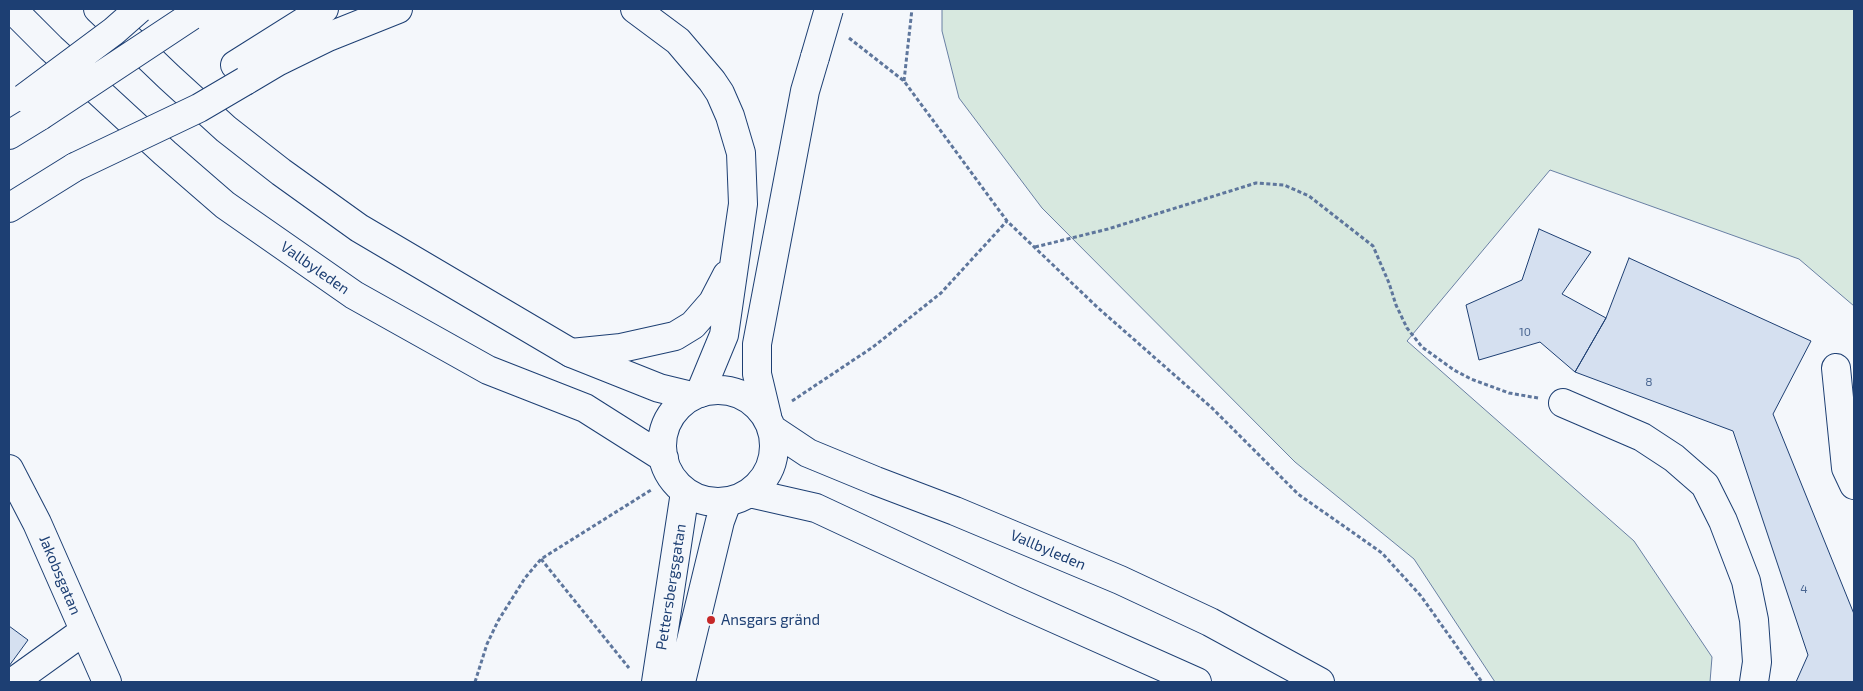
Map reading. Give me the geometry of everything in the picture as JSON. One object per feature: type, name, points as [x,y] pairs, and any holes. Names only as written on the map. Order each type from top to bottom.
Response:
[{"type":"main road","name":"Vallbyleden","points":[[12,9],[51,48],[165,153],[225,205],[354,295],[488,370],[585,408],[664,458]]},
{"type":"main road","points":[[98,9],[226,129],[281,172],[359,228],[571,353],[658,388],[696,394],[722,390],[736,393],[757,405],[770,422]]},
{"type":"main road","points":[[9,135],[24,110],[138,9]]},
{"type":"main road","points":[[9,208],[75,167],[240,73],[324,9]]},
{"type":"main road","points":[[240,73],[277,62],[328,37],[398,9]]},
{"type":"main road","points":[[635,9],[678,41],[697,62],[720,93],[730,116],[741,153],[743,204],[724,335],[696,394],[682,403],[667,424],[662,445],[668,470],[685,492],[706,500],[738,498],[816,508],[1013,600],[1197,682]]},
{"type":"main road","points":[[738,498],[762,480],[770,467],[774,452],[770,422],[757,374],[757,344],[805,91],[829,9]]},
{"type":"main road","points":[[24,110],[197,12]]},
{"type":"main road","points":[[571,353],[621,348],[675,336],[692,325],[713,302],[737,253]]},
{"type":"main road","points":[[1836,368],[1846,468],[1854,485]]},
{"type":"main road","points":[[1563,403],[1642,437],[1674,458],[1705,485],[1724,521],[1746,581],[1754,620],[1756,662],[1754,682]]},
{"type":"main road","name":"Vallbyleden","points":[[770,422],[808,453],[1120,580],[1210,622],[1320,682]]},
{"type":"main road","name":"Jakobsgatan","points":[[9,469],[38,523],[107,682]]},
{"type":"main road","name":"Pettersbergsgatan","points":[[656,682],[685,492]]},
{"type":"main road","name":"Pettersbergsgatan","points":[[681,682],[720,521],[738,498]]},
{"type":"main road","points":[[13,682],[84,631]]},
{"type":"path","points":[[904,81],[912,9]]},
{"type":"path","points":[[845,35],[904,81],[1007,221],[1096,307],[1212,408],[1298,494],[1382,553],[1422,596],[1482,682]]},
{"type":"path","points":[[1034,247],[1108,229],[1256,183],[1284,185],[1309,196],[1373,246],[1407,328],[1422,348],[1454,370],[1488,386],[1563,403]]},
{"type":"path","points":[[790,402],[873,347],[941,293],[1007,221]]},
{"type":"path","points":[[475,682],[487,644],[498,621],[525,578],[541,559],[651,490]]},
{"type":"path","points":[[541,559],[630,669]]},
{"type":"shaded area","points":[[942,9],[1854,9],[1854,306],[1799,259],[1550,170],[1407,341],[1634,541],[1712,657],[1710,682],[1495,682],[1414,559],[1295,462],[1042,208],[959,98],[942,31]]},
{"type":"building","points":[[1539,229],[1591,252],[1562,294],[1606,318],[1575,372],[1540,342],[1479,360],[1466,305],[1522,280]]},
{"type":"building","points":[[1629,258],[1811,341],[1773,414],[1854,614],[1854,682],[1796,682],[1808,655],[1733,431],[1575,372],[1606,318]]},
{"type":"building","points":[[9,626],[28,640],[9,666]]},
{"type":"place","name":"Ansgars gränd","points":[[711,620]]}]
